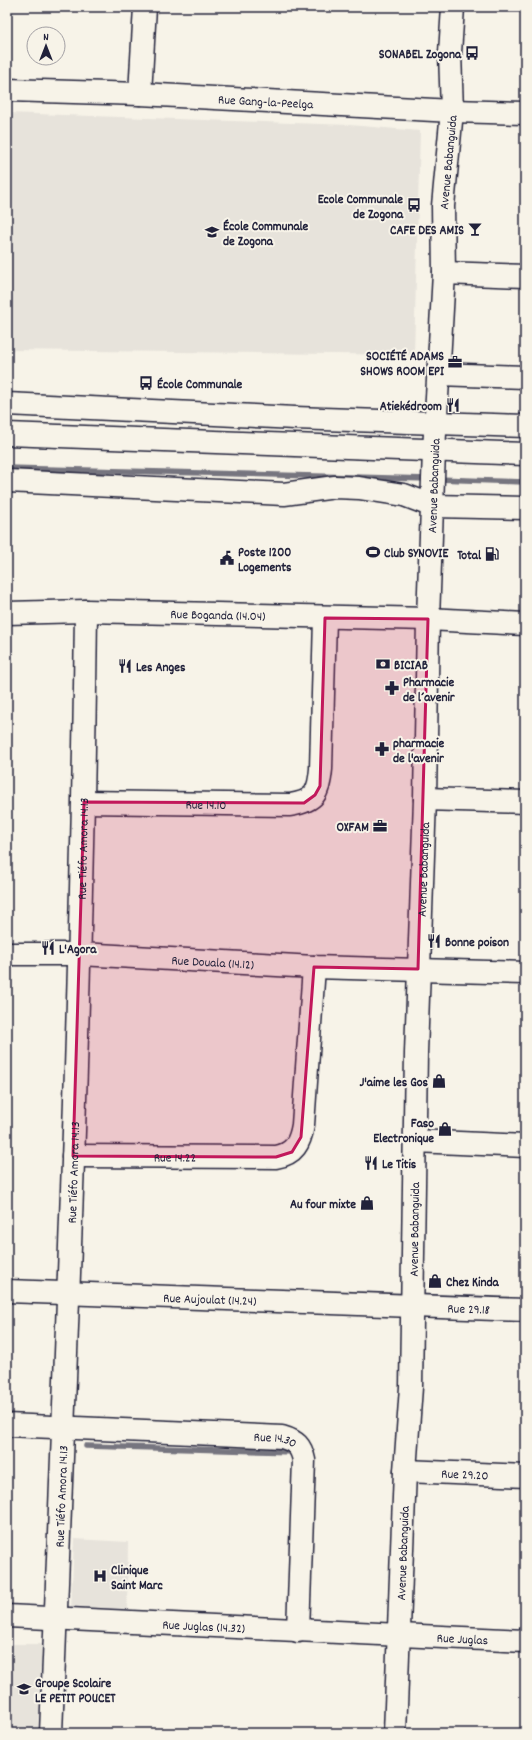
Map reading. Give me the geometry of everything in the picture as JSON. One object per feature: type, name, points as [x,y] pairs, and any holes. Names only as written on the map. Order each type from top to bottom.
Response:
[{"type":"street","points":[[140,94],[145,7]]},
{"type":"street","name":"Avenue Babanguida","points":[[395,1733],[400,1636],[405,1472],[410,1387],[418,969],[425,799],[428,619],[434,451],[444,273],[443,206],[452,111],[450,53],[453,7]]},
{"type":"street","name":"Rue Gang-la-Peelga","points":[[7,90],[140,94],[452,111],[525,113]]},
{"type":"street","points":[[444,273],[525,276]]},
{"type":"street","points":[[438,374],[525,377]]},
{"type":"street","points":[[7,404],[295,418],[525,426]]},
{"type":"street","points":[[7,434],[525,454]]},
{"type":"street","points":[[7,481],[284,494],[335,487],[360,488],[404,495],[433,506],[525,508]]},
{"type":"street","name":"Rue Boganda (14.04)","points":[[7,613],[86,611],[325,618],[428,619],[525,624]]},
{"type":"street","name":"Rue Tiéfo Amora 14.13","points":[[51,1733],[69,1294],[80,954],[84,802],[86,611]]},
{"type":"street","name":"Rue 14.10","points":[[84,802],[290,805],[304,803],[315,795],[320,786],[325,618]]},
{"type":"street","points":[[425,799],[525,802]]},
{"type":"street","name":"Rue Douala (14.12)","points":[[7,954],[80,954],[314,967],[525,973]]},
{"type":"street","name":"Rue 14.22","points":[[73,1156],[276,1158],[292,1152],[301,1137],[314,967]]},
{"type":"street","points":[[415,1142],[525,1146]]},
{"type":"street","name":"Rue Aujoulat (14.24)","points":[[7,1291],[412,1306]]},
{"type":"street","name":"Rue 29.18","points":[[412,1306],[525,1310]]},
{"type":"street","name":"Rue 14.30","points":[[7,1425],[282,1437],[292,1440],[298,1444],[302,1451],[304,1460],[298,1630]]},
{"type":"street","name":"Rue 29.20","points":[[405,1472],[525,1476]]},
{"type":"street","name":"Rue Juglas (14.32)","points":[[7,1616],[400,1636]]},
{"type":"street","name":"Rue Juglas","points":[[400,1636],[525,1641]]},
{"type":"highlighted area","points":[[325,618],[428,619],[418,969],[314,967],[301,1137],[292,1152],[276,1157],[73,1156],[84,802],[304,803],[315,795],[320,786]]},
{"type":"shaded area","name":"École Communale de Zogona","points":[[7,113],[350,125],[420,131],[414,355],[7,350]]},
{"type":"shaded area","name":"Clinique Saint Marc","points":[[74,1539],[128,1542],[127,1611],[71,1613]]},
{"type":"shaded area","name":"Groupe Scolaire LE PETIT POUCET","points":[[7,1644],[42,1644],[38,1733],[7,1733]]},
{"type":"waterway","points":[[7,468],[429,479]]},
{"type":"waterway","points":[[437,479],[525,482]]},
{"type":"waterway","points":[[86,1446],[294,1452]]},
{"type":"place","name":"SONABEL Zogona","points":[[472,53]]},
{"type":"place","name":"Ecole Communale de Zogona","points":[[414,205]]},
{"type":"place","name":"CAFE DES AMIS","points":[[475,229]]},
{"type":"place","name":"École Communale de Zogona","points":[[212,232]]},
{"type":"place","name":"SOCIÉTÉ ADAMS SHOWS ROOM EPI","points":[[455,362]]},
{"type":"place","name":"École Communale","points":[[146,383]]},
{"type":"place","name":"Atiekédroom","points":[[453,405]]},
{"type":"place","name":"Club SYNOVIE","points":[[373,552]]},
{"type":"place","name":"Total","points":[[492,554]]},
{"type":"place","name":"Poste 1200 Logements","points":[[227,558]]},
{"type":"place","name":"BICIAB","points":[[383,664]]},
{"type":"place","name":"Les Anges","points":[[125,666]]},
{"type":"place","name":"Pharmacie de l´avenir","points":[[392,688]]},
{"type":"place","name":"pharmacie de l'avenir","points":[[382,749]]},
{"type":"place","name":"OXFAM","points":[[380,826]]},
{"type":"place","name":"Bonne poison","points":[[434,941]]},
{"type":"place","name":"L'Agora","points":[[48,948]]},
{"type":"place","name":"J'aime les Gos","points":[[439,1081]]},
{"type":"place","name":"Faso Electronique","points":[[445,1129]]},
{"type":"place","name":"Le Titis","points":[[371,1163]]},
{"type":"place","name":"Au four mixte","points":[[367,1203]]},
{"type":"place","name":"Chez Kinda","points":[[435,1281]]},
{"type":"place","name":"Clinique Saint Marc","points":[[100,1576]]},
{"type":"place","name":"Groupe Scolaire LE PETIT POUCET","points":[[24,1689]]}]
